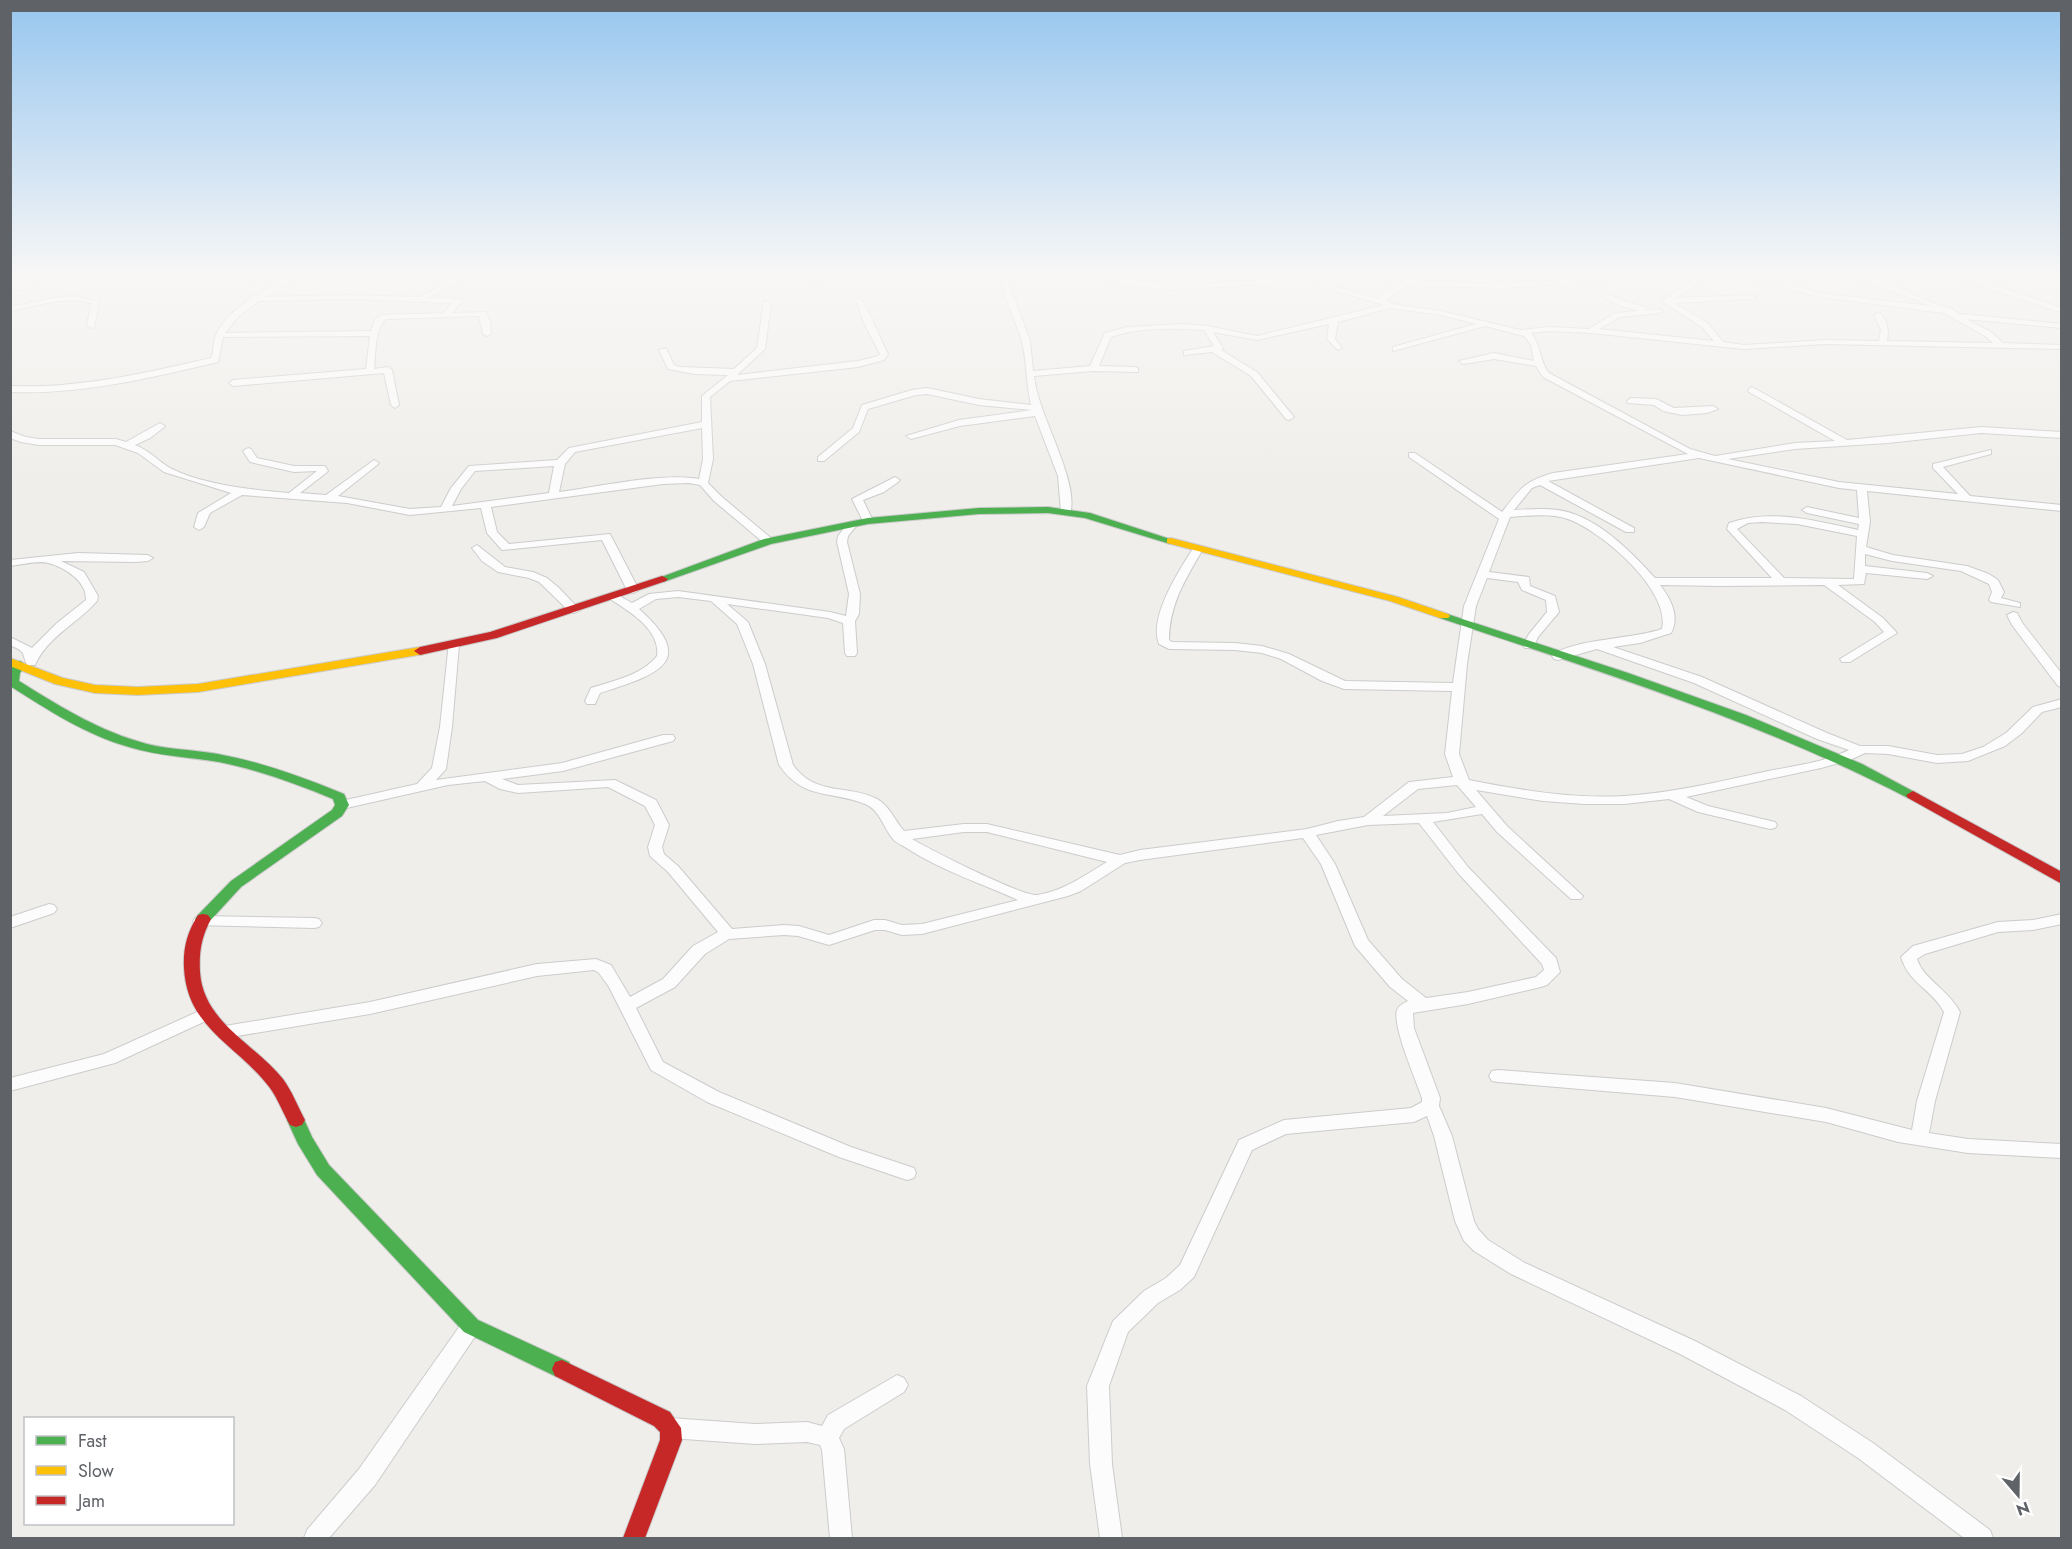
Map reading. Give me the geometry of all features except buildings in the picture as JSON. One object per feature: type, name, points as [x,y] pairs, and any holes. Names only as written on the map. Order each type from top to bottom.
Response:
[{"type":"street","points":[[10,389],[33,390],[115,382],[209,362],[217,357],[218,346]]},
{"type":"street","points":[[370,369],[373,346]]},
{"type":"street","points":[[702,483],[708,459],[708,424],[704,405],[706,396],[750,361],[761,346]]},
{"type":"street","points":[[663,350],[671,367],[731,376],[858,364],[881,358],[884,354],[880,346]]},
{"type":"street","points":[[1027,346],[1037,411],[1063,476],[1066,512]]},
{"type":"street","points":[[1093,368],[1104,346]]},
{"type":"street","points":[[1187,353],[1215,350],[1220,346]]},
{"type":"street","points":[[1396,349],[1406,346]]},
{"type":"street","points":[[1537,346],[1538,364],[1546,375],[1698,455],[1808,480],[1862,488],[2061,508]]},
{"type":"street","points":[[1749,346],[1773,346]]},
{"type":"street","points":[[2034,346],[2060,348]]},
{"type":"street","points":[[1215,350],[1254,374],[1289,417]]},
{"type":"street","points":[[1464,362],[1494,356],[1538,364]]},
{"type":"street","points":[[1030,375],[1093,368],[1135,370]]},
{"type":"street","points":[[233,383],[370,369],[388,370],[395,405]]},
{"type":"street","points":[[1752,390],[1846,443]]},
{"type":"street","points":[[820,459],[856,430],[860,425],[861,412],[865,407],[915,392],[927,391],[1037,411]]},
{"type":"street","points":[[1630,401],[1649,395]]},
{"type":"street","points":[[1602,404],[1630,401],[1656,402],[1662,408],[1687,412],[1713,408]]},
{"type":"street","points":[[911,436],[973,420],[1037,411]]},
{"type":"street","points":[[553,497],[560,463],[572,450],[708,424]]},
{"type":"street","points":[[126,446],[147,436],[160,426]]},
{"type":"street","points":[[1711,458],[1779,447],[1981,430],[2061,435]]},
{"type":"street","points":[[10,434],[24,440],[39,442],[116,442],[141,451],[167,470],[240,492],[329,498],[410,512],[445,510],[663,481],[689,480],[702,483],[768,541]]},
{"type":"street","points":[[248,451],[253,460],[262,464],[303,470],[322,468],[323,471],[291,496]]},
{"type":"street","points":[[1967,498],[1936,466],[1988,453]]},
{"type":"street","points":[[1412,455],[1505,516],[1556,513],[1578,518],[1587,523],[1652,580],[1666,605],[1670,624],[1667,631],[1657,636],[1598,645],[1558,656]]},
{"type":"street","points":[[1575,896],[1502,829],[1462,782],[1452,754],[1461,664],[1470,606],[1505,516],[1528,486],[1538,480],[1583,471],[1657,464],[1698,455]]},
{"type":"street","points":[[329,498],[374,463]]},
{"type":"street","points":[[445,510],[456,488],[472,468],[560,463]]},
{"type":"street","points":[[303,470],[304,486]]},
{"type":"street","points":[[868,521],[857,499],[880,490],[895,480]]},
{"type":"street","points":[[1538,480],[1630,530]]},
{"type":"street","points":[[1652,580],[1720,583],[1860,582],[1860,549],[1864,528],[1862,488]]},
{"type":"street","points":[[199,527],[202,515],[206,511],[240,492]]},
{"type":"street","points":[[485,505],[492,533],[506,548],[606,536],[624,594],[632,608],[654,629],[664,648],[663,657],[657,665],[644,673],[596,691],[591,701]]},
{"type":"street","points":[[1807,510],[1864,528]]},
{"type":"street","points":[[23,663],[59,681],[95,689],[138,691],[198,687],[262,678],[453,645],[528,626],[624,594],[768,541],[868,521],[980,511],[1066,512],[1086,515],[1198,549],[1337,583],[1748,718],[1801,738],[1843,758],[2061,879]]},
{"type":"street","points":[[1781,581],[1732,529],[1733,525],[1749,519],[1864,528]]},
{"type":"street","points":[[851,653],[849,621],[856,604],[842,542],[843,536],[853,524]]},
{"type":"street","points":[[477,548],[487,562],[496,568],[542,579],[574,610]]},
{"type":"street","points":[[1198,549],[1176,586],[1167,610],[1163,634],[1164,641],[1169,645],[1230,644],[1278,653],[1330,682],[1344,685],[1460,687]]},
{"type":"street","points":[[1860,549],[1892,558],[1963,568],[1986,576],[1994,582],[1998,592],[1995,600],[2015,610],[2018,625],[2061,683]]},
{"type":"street","points":[[10,563],[101,557],[122,560],[148,558]]},
{"type":"street","points":[[49,559],[80,574],[92,596],[86,606],[61,625],[14,670],[13,682],[42,701],[120,739],[149,749],[215,757],[288,776],[339,797],[342,805]]},
{"type":"street","points":[[1861,569],[1927,576]]},
{"type":"street","points":[[1482,574],[1525,579],[1523,584],[1526,588],[1551,598],[1553,612],[1542,628],[1531,636],[1529,645]]},
{"type":"street","points":[[632,608],[669,585],[670,576]]},
{"type":"street","points":[[1825,581],[1879,620],[1891,633],[1846,660]]},
{"type":"street","points":[[624,594],[653,596],[678,594],[714,598],[782,610],[830,615],[849,621]]},
{"type":"street","points":[[714,598],[742,622],[753,646],[790,772],[808,785],[871,801],[880,806],[898,836],[921,852],[1034,902]]},
{"type":"street","points":[[10,640],[26,647],[23,663]]},
{"type":"street","points":[[423,785],[439,769],[446,727],[453,645]]},
{"type":"street","points":[[1598,645],[1698,680],[1822,736],[1860,750],[1893,749],[1944,760],[1964,758],[1981,753],[2011,736],[2036,709],[2061,703]]},
{"type":"street","points":[[634,1539],[671,1440],[670,1428],[663,1419],[471,1326],[323,1170],[277,1084],[206,1014],[193,988],[190,954],[201,921],[236,884],[337,813],[342,805],[423,785],[563,767],[668,738]]},
{"type":"street","points":[[1368,821],[1414,785],[1462,782],[1534,796],[1627,800],[1670,795],[1843,758],[1860,750]]},
{"type":"street","points":[[487,776],[505,786],[518,789],[610,783],[651,803],[662,825],[655,847],[657,856],[673,869],[728,934]]},
{"type":"street","points":[[1670,795],[1703,809],[1770,825]]},
{"type":"street","points":[[628,1005],[669,983],[699,950],[718,937],[728,934],[792,931],[829,940],[874,925],[885,925],[902,930],[922,929],[1034,902],[1076,888],[1120,860],[1140,855],[1307,833],[1338,825],[1368,821],[1447,818],[1484,809]]},
{"type":"street","points":[[1424,819],[1463,870],[1550,962],[1552,972],[1541,981],[1412,1006],[1405,1010],[1406,1028],[1431,1098],[1430,1106],[1441,1128],[1472,1236],[1484,1248],[1534,1277],[1662,1335],[1794,1404],[1868,1454],[1982,1539]]},
{"type":"street","points":[[898,836],[964,828],[987,828],[1120,860]]},
{"type":"street","points":[[1307,833],[1328,864],[1361,942],[1396,983],[1424,1005]]},
{"type":"street","points":[[10,923],[48,909]]},
{"type":"street","points":[[1919,1138],[1926,1101],[1952,1012],[1949,1003],[1920,981],[1910,968],[1908,957],[1919,950],[1990,929],[2061,919]]},
{"type":"street","points":[[201,921],[314,923]]},
{"type":"street","points":[[225,1032],[370,1008],[537,970],[596,964],[605,969],[628,1005],[657,1066],[723,1101],[845,1152],[907,1173]]},
{"type":"street","points":[[10,1084],[109,1059],[206,1014]]},
{"type":"street","points":[[1498,1076],[1675,1090],[1827,1115],[1889,1133],[1968,1146],[2061,1151]]},
{"type":"street","points":[[1111,1539],[1101,1464],[1098,1418],[1098,1386],[1107,1358],[1120,1327],[1151,1297],[1173,1284],[1187,1270],[1245,1145],[1284,1127],[1414,1115],[1430,1106]]},
{"type":"street","points":[[315,1539],[367,1477],[471,1326]]},
{"type":"street","points":[[827,1437],[836,1422],[897,1385]]},
{"type":"street","points":[[670,1428],[755,1434],[807,1432],[827,1437],[833,1449],[841,1539]]},
{"type":"traffic: fast","points":[[662,579],[768,541],[868,521],[979,511],[1048,510],[1086,515],[1171,541]]},
{"type":"traffic: fast","points":[[1444,616],[1624,675],[1742,717],[1800,741],[1913,795]]},
{"type":"traffic: fast","points":[[20,665],[14,673],[13,682],[70,717],[100,732],[152,749],[217,758],[264,769],[339,797],[342,805],[337,813],[236,884],[203,919]]},
{"type":"traffic: fast","points":[[296,1120],[304,1139],[323,1170],[471,1326],[562,1369]]},
{"type":"traffic: slow","points":[[1171,541],[1394,599],[1444,616]]},
{"type":"traffic: slow","points":[[10,662],[59,681],[95,689],[138,691],[198,688],[420,651]]},
{"type":"traffic: jam","points":[[420,651],[493,635],[662,579]]},
{"type":"traffic: jam","points":[[1913,795],[2062,879]]},
{"type":"traffic: jam","points":[[203,919],[194,937],[191,954],[193,988],[206,1014],[277,1084],[296,1120]]},
{"type":"traffic: jam","points":[[562,1369],[662,1419],[670,1428],[671,1440],[634,1538]]}]
